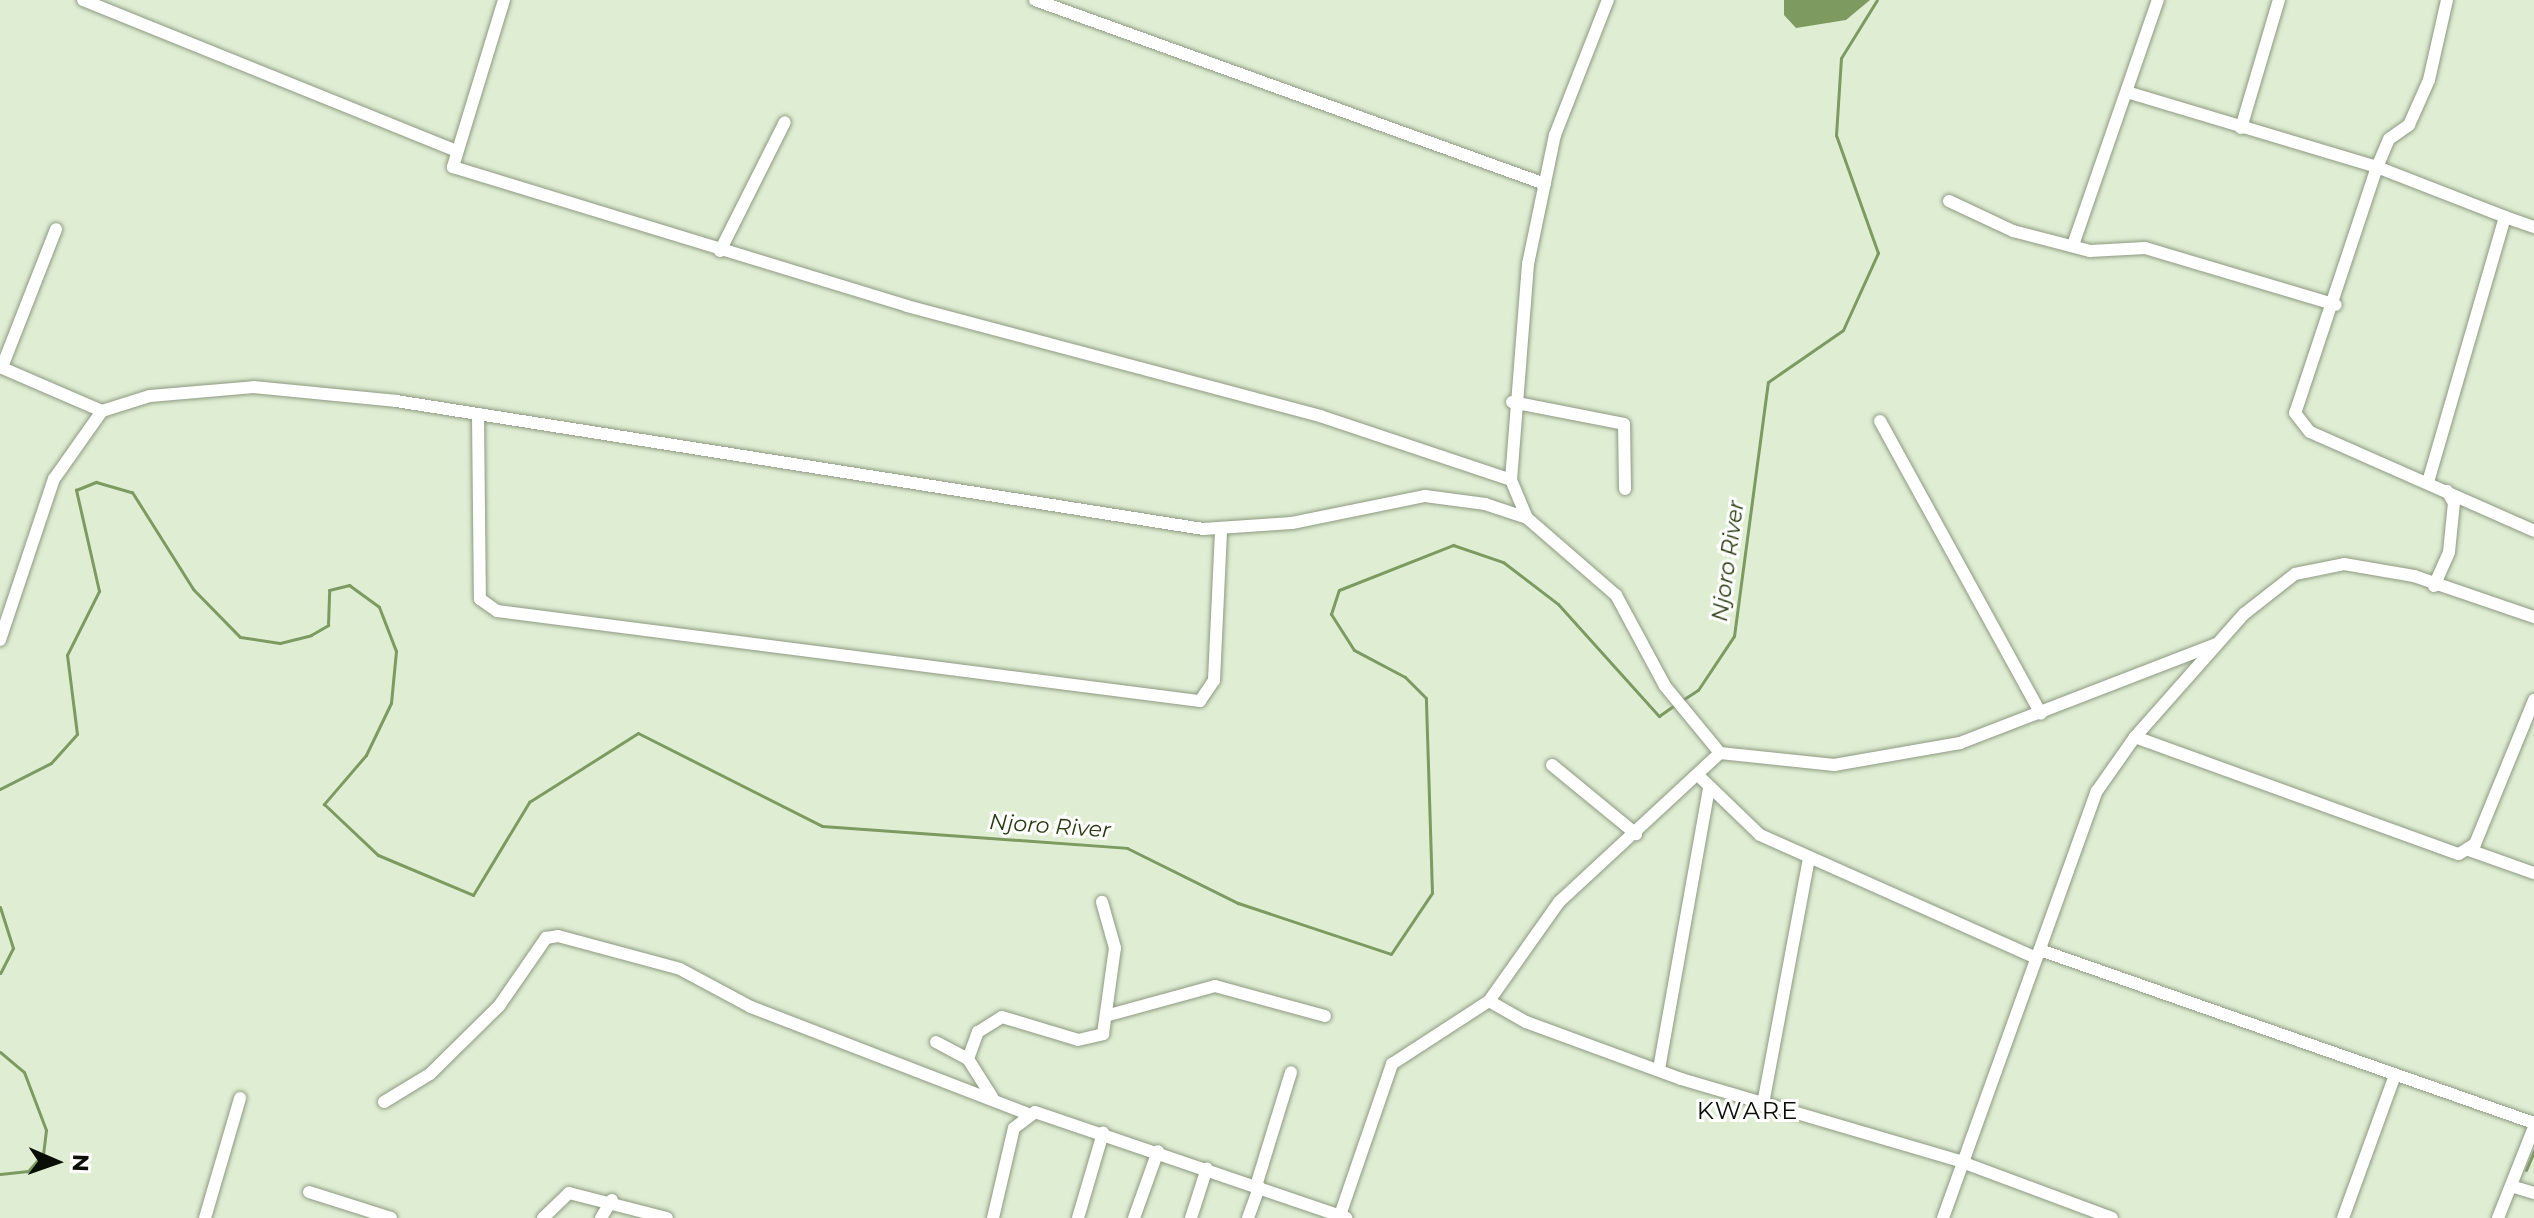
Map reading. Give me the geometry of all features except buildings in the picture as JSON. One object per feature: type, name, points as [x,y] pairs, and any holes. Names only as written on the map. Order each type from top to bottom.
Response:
[{"type":"street","points":[[83,0],[455,150]]},
{"type":"street","points":[[504,0],[455,150],[453,167],[720,251],[1320,416],[1511,480]]},
{"type":"street","points":[[1035,0],[1545,184]]},
{"type":"street","points":[[1608,0],[1555,135],[1545,184],[1512,402],[1511,480],[1527,518],[1616,595],[1665,686],[1702,738],[1720,753],[1834,765],[1960,743],[2216,644]]},
{"type":"street","points":[[2073,245],[2130,93],[2158,0]]},
{"type":"street","points":[[2241,128],[2279,0]]},
{"type":"street","points":[[2434,586],[2453,520],[2453,499],[2429,479],[2297,421],[2377,167],[2420,102],[2447,0]]},
{"type":"street","points":[[2130,93],[2377,167],[2534,227]]},
{"type":"street","points":[[720,251],[785,122]]},
{"type":"street","points":[[1949,201],[2013,231],[2073,245],[2145,248],[2336,305]]},
{"type":"street","points":[[2429,479],[2505,217]]},
{"type":"street","points":[[56,229],[1,367],[102,411]]},
{"type":"street","points":[[0,640],[54,479],[102,411],[150,396],[254,387],[478,416],[1221,529],[1292,523],[1425,496],[1527,518]]},
{"type":"street","points":[[1512,402],[1624,424],[1625,489]]},
{"type":"street","points":[[478,416],[480,599],[497,611],[668,627],[1186,703],[1200,701],[1214,680],[1221,529]]},
{"type":"street","points":[[1880,421],[2041,714]]},
{"type":"street","points":[[2444,490],[2534,531]]},
{"type":"street","points":[[1943,1218],[1959,1161],[2097,791],[2135,737],[2216,644],[2264,595],[2306,571],[2355,565],[2534,617]]},
{"type":"street","points":[[2469,850],[2534,700]]},
{"type":"street","points":[[2135,737],[2452,854],[2469,850],[2534,873]]},
{"type":"street","points":[[384,1102],[430,1074],[499,1006],[546,938],[558,936],[680,969],[751,1007],[992,1097],[1028,1114],[1158,1151],[1342,1217],[1392,1064],[1489,1001],[1559,902],[1701,778],[1720,753]]},
{"type":"street","points":[[1552,765],[1636,834]]},
{"type":"street","points":[[1701,778],[1760,835],[2038,954],[2534,1125],[2498,1218]]},
{"type":"street","points":[[1659,1069],[1709,789]]},
{"type":"street","points":[[1763,1104],[1809,858]]},
{"type":"street","points":[[968,1059],[978,1032],[996,1018],[1078,1040],[1103,1034],[1109,1015],[1114,931],[1102,902]]},
{"type":"street","points":[[1109,1015],[1215,986],[1325,1016]]},
{"type":"street","points":[[1489,1001],[1526,1022],[1659,1069],[1763,1104],[1959,1161],[2112,1218]]},
{"type":"street","points":[[936,1042],[968,1059],[992,1097]]},
{"type":"street","points":[[1248,1218],[1291,1072]]},
{"type":"street","points":[[2343,1218],[2395,1075]]},
{"type":"street","points":[[205,1218],[240,1098]]},
{"type":"street","points":[[993,1218],[1014,1128],[1028,1114]]},
{"type":"street","points":[[1078,1218],[1103,1133]]},
{"type":"street","points":[[1134,1218],[1158,1151]]},
{"type":"street","points":[[1191,1218],[1207,1168]]},
{"type":"street","points":[[2511,1186],[2534,1193]]},
{"type":"street","points":[[309,1192],[391,1218]]},
{"type":"street","points":[[543,1218],[555,1198],[569,1193],[612,1200],[659,1217]]},
{"type":"street","points":[[601,1218],[612,1200]]},
{"type":"shaded area","points":[[1784,0],[1870,0],[1846,20],[1796,28],[1784,15]]},
{"type":"waterway","name":"Njoro River","points":[[1681,701],[1698,690],[1734,636],[1768,382],[1843,330],[1878,253],[1836,135],[1841,58],[1877,0]]},
{"type":"waterway","name":"Njoro River","points":[[0,789],[51,763],[77,734],[67,655],[99,591],[76,490],[96,482],[132,492],[193,589],[240,637],[280,643],[311,635],[328,625],[329,590],[349,585],[379,607],[396,651],[391,703],[366,755],[324,804],[378,855],[473,895],[529,802],[638,733],[822,826],[1127,848],[1238,903],[1391,954],[1432,893],[1426,698],[1405,677],[1354,650],[1331,614],[1339,590],[1453,545],[1503,562],[1558,604],[1659,716],[1675,705]]},
{"type":"waterway","name":"Njoro River","points":[[0,907],[13,948],[0,973]]},
{"type":"waterway","name":"Njoro River","points":[[0,1052],[24,1072],[46,1130],[43,1154],[28,1171],[0,1174]]},
{"type":"waterway","points":[[2526,1170],[2534,1151]]},
{"type":"district","name":"KWARE","points":[[1748,1111]]}]
